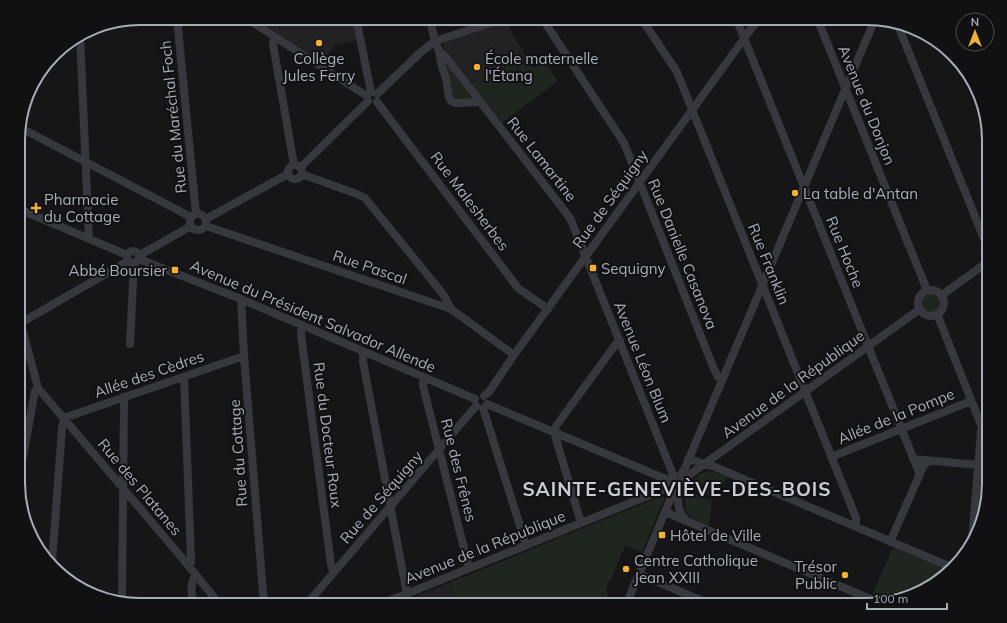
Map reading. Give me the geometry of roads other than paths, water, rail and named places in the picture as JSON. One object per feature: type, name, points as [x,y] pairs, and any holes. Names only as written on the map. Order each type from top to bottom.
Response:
[{"type":"street","name":"Rue du Maréchal Foch","points":[[178,25],[194,215]]},
{"type":"street","points":[[257,25],[372,97]]},
{"type":"street","points":[[357,25],[372,97]]},
{"type":"street","name":"Rue Lamartine","points":[[432,25],[435,41],[440,50],[571,220],[586,257]]},
{"type":"street","points":[[298,169],[372,97],[435,41],[484,25]]},
{"type":"street","name":"Rue Danielle Casanova","points":[[547,25],[624,143],[714,369],[718,376],[722,379]]},
{"type":"street","name":"Rue Franklin","points":[[646,25],[674,68],[692,111],[856,518],[856,527]]},
{"type":"street","name":"Rue Hoche","points":[[739,25],[920,474]]},
{"type":"street","name":"Rue de Séquigny","points":[[312,598],[481,403],[514,355],[754,25]]},
{"type":"street","name":"Avenue du Donjon","points":[[820,25],[927,290]]},
{"type":"street","points":[[629,598],[665,512],[674,484],[688,459],[872,25]]},
{"type":"street","points":[[900,30],[982,234]]},
{"type":"street","points":[[274,36],[273,44],[298,169],[297,178],[294,179],[288,174]]},
{"type":"street","points":[[80,41],[89,239]]},
{"type":"street","name":"Rue Lamartine","points":[[440,50],[441,63],[446,79],[449,99],[455,103],[481,102]]},
{"type":"street","name":"Rue Malesherbes","points":[[372,97],[518,288],[548,309]]},
{"type":"street","points":[[26,130],[194,215],[202,214],[206,222]]},
{"type":"street","points":[[194,215],[190,220],[191,226],[193,229],[203,229],[206,222],[288,174],[290,168],[298,169],[307,176],[365,198],[443,294],[451,309]]},
{"type":"street","name":"Avenue du Président Salvador Allende","points":[[25,212],[134,259],[241,299],[481,403],[554,432],[674,484]]},
{"type":"street","name":"Rue Pascal","points":[[206,222],[451,309],[514,355]]},
{"type":"street","points":[[25,318],[191,226]]},
{"type":"street","name":"Avenue Léon Blum","points":[[586,257],[620,341],[674,484],[679,511],[688,522]]},
{"type":"street","points":[[130,344],[134,259]]},
{"type":"street","points":[[942,295],[982,267]]},
{"type":"street","points":[[927,290],[935,290],[942,295],[944,299],[944,306],[937,314],[930,315],[920,310],[918,302],[919,298],[924,292],[927,290]]},
{"type":"street","name":"Rue du Cottage","points":[[241,299],[244,356],[263,598]]},
{"type":"street","name":"Avenue de la République","points":[[397,598],[674,484],[705,464],[920,310]]},
{"type":"street","points":[[937,314],[982,428],[973,527]]},
{"type":"street","name":"Rue du Docteur Roux","points":[[302,325],[301,335],[331,565],[334,572]]},
{"type":"street","points":[[25,340],[38,388],[35,391],[25,445]]},
{"type":"street","points":[[581,523],[554,438],[554,432],[564,414],[616,344],[620,341]]},
{"type":"street","points":[[363,351],[363,362],[408,598]]},
{"type":"street","name":"Allée des Cèdres","points":[[64,418],[244,356]]},
{"type":"street","points":[[184,377],[191,559],[191,562],[188,565]]},
{"type":"street","name":"Rue des Frênes","points":[[424,378],[423,386],[469,568]]},
{"type":"street","name":"Rue des Platanes","points":[[38,388],[214,598]]},
{"type":"street","points":[[122,596],[123,397]]},
{"type":"street","name":"Allée de la Pompe","points":[[831,457],[971,401]]},
{"type":"street","points":[[481,403],[526,545]]},
{"type":"street","points":[[53,557],[64,418]]},
{"type":"street","points":[[688,459],[715,467],[947,565]]},
{"type":"street","points":[[913,459],[982,465]]},
{"type":"street","points":[[890,542],[925,464],[932,461]]},
{"type":"street","points":[[665,512],[857,598]]},
{"type":"street","points":[[639,574],[696,598]]},
{"type":"street","points":[[193,598],[192,582],[196,575]]},
{"type":"place","name":"Collège Jules Ferry","points":[[319,43]]},
{"type":"place","name":"École maternelle l'Étang","points":[[477,67]]},
{"type":"place","name":"La table d'Antan","points":[[795,193]]},
{"type":"place","name":"Pharmacie du Cottage","points":[[36,208]]},
{"type":"place","name":"Sequigny","points":[[593,268]]},
{"type":"place","name":"Abbé Boursier","points":[[175,270]]},
{"type":"place","name":"Hôtel de Ville","points":[[662,535]]},
{"type":"place","name":"Centre Catholique Jean XXIII","points":[[626,569]]},
{"type":"place","name":"Trésor Public","points":[[845,575]]},
{"type":"district","name":"SAINTE-GENEVIÈVE-DES-BOIS","points":[[677,489]]}]
